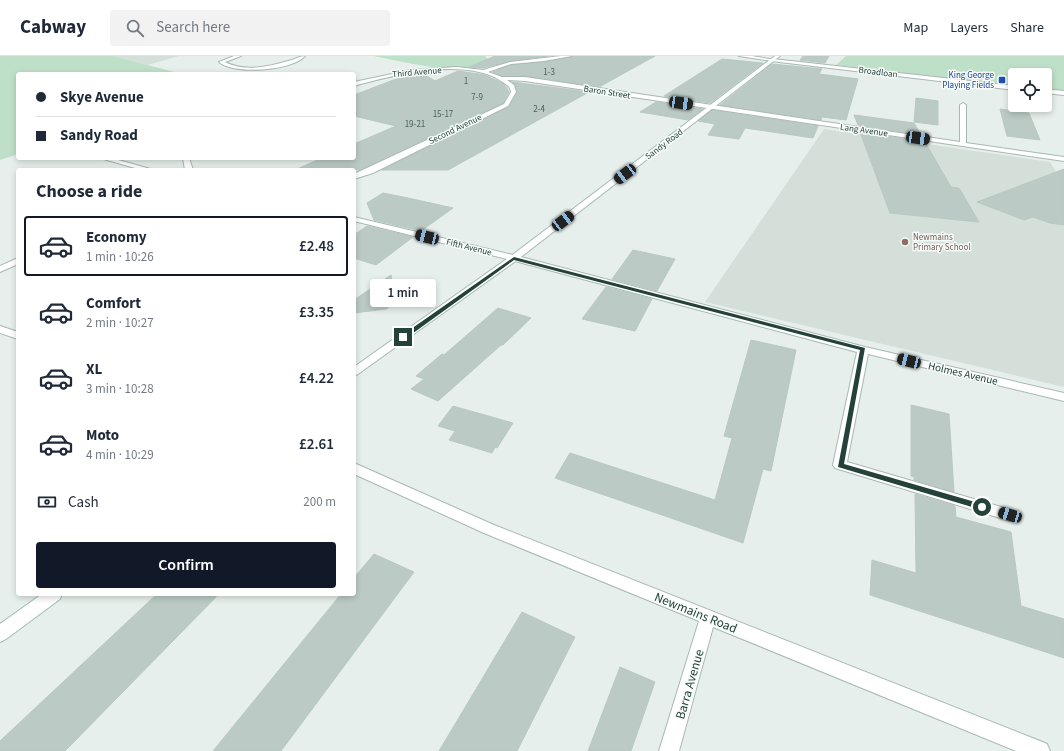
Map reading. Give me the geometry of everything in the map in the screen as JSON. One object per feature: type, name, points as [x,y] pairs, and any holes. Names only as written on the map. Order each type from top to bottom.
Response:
[{"type":"street","points":[[239,56],[221,62],[244,69],[262,68],[288,63],[300,59],[303,56]]},
{"type":"street","points":[[482,72],[510,63],[570,56]]},
{"type":"street","name":"Broadloan","points":[[741,56],[775,58],[1008,87]]},
{"type":"street","name":"Sandy Road","points":[[356,371],[514,258],[712,108],[775,58]]},
{"type":"street","name":"Third Avenue","points":[[356,83],[382,76],[413,71],[449,69],[482,72]]},
{"type":"street","points":[[482,72],[502,78]]},
{"type":"street","name":"Baron Street","points":[[502,78],[525,80],[712,108]]},
{"type":"street","name":"Second Avenue","points":[[356,176],[370,171],[506,104],[514,94],[514,89],[502,78]]},
{"type":"street","points":[[1052,92],[1064,93]]},
{"type":"street","points":[[963,105],[963,144]]},
{"type":"street","name":"Lang Avenue","points":[[712,108],[1064,159]]},
{"type":"street","points":[[111,160],[142,168]]},
{"type":"street","name":"Fifth Avenue","points":[[356,219],[514,258]]},
{"type":"street","name":"Holmes Avenue","points":[[514,258],[863,350],[1064,398]]},
{"type":"street","points":[[0,268],[16,262]]},
{"type":"street","points":[[0,329],[16,335]]},
{"type":"street","points":[[863,350],[840,465],[1010,515]]},
{"type":"street","name":"Newmains Road","points":[[356,469],[489,529],[1040,751]]},
{"type":"street","points":[[0,634],[51,596]]},
{"type":"street","name":"Barra Avenue","points":[[669,751],[708,616]]},
{"type":"shaded area","points":[[113,56],[179,56],[147,65]]},
{"type":"shaded area","name":"Newmains Primary School","points":[[824,129],[1050,162],[1064,182],[1064,387],[705,302]]},
{"type":"green space","points":[[0,56],[113,56],[174,72],[16,72],[16,155],[0,160]]},
{"type":"green space","points":[[374,56],[485,56],[490,63],[476,67],[447,68],[417,65]]},
{"type":"green space","points":[[846,56],[1064,56],[1064,92],[1052,91],[1052,68],[1008,68],[1008,85],[836,65]]},
{"type":"building","points":[[495,56],[548,56],[510,61],[483,68],[469,67]]},
{"type":"building","points":[[573,56],[655,56],[599,87],[525,76],[502,76],[493,72],[511,65],[544,62]]},
{"type":"building","points":[[803,56],[829,56],[825,63],[800,60]]},
{"type":"building","points":[[722,59],[763,63],[710,103],[664,96]]},
{"type":"building","points":[[772,64],[822,69],[819,74],[858,79],[846,120],[822,117],[821,120],[720,105]]},
{"type":"building","points":[[458,71],[485,75],[504,84],[509,92],[503,103],[359,170],[356,170],[356,168],[300,168],[318,160],[356,160],[356,143],[396,126],[356,116],[356,94],[404,76],[427,76],[435,81]]},
{"type":"building","points":[[512,82],[589,92],[448,170],[382,170],[509,107],[517,93],[515,85]]},
{"type":"building","points":[[916,98],[938,101],[938,125],[914,122]]},
{"type":"building","points":[[656,102],[703,109],[688,120],[640,112]]},
{"type":"building","points":[[1000,109],[1008,110],[1008,112],[1029,113],[1040,140],[1007,136]]},
{"type":"building","points":[[712,110],[818,126],[813,138],[745,128],[739,139],[708,135],[715,124],[698,121]]},
{"type":"building","points":[[854,115],[914,123],[921,135],[858,125]]},
{"type":"building","points":[[860,132],[925,142],[951,187],[959,188],[979,222],[890,213]]},
{"type":"building","points":[[1064,169],[1064,225],[1050,223],[1033,217],[1024,220],[977,202]]},
{"type":"building","points":[[383,193],[453,208],[421,231],[374,220],[367,203]]},
{"type":"building","points":[[367,226],[413,237],[376,265],[356,259],[356,234]]},
{"type":"building","points":[[633,250],[675,259],[657,291],[612,279]]},
{"type":"building","points":[[391,275],[394,303],[386,309],[356,313],[356,299]]},
{"type":"building","points":[[606,287],[652,299],[635,331],[582,319]]},
{"type":"building","points":[[498,308],[531,318],[503,345],[501,345],[438,401],[411,389],[424,379],[416,376],[442,354],[444,355]]},
{"type":"building","points":[[751,340],[796,350],[771,471],[763,469],[743,543],[555,478],[570,453],[715,500],[732,438],[724,436]]},
{"type":"building","points":[[911,405],[949,414],[954,492],[914,480],[914,477],[911,476]]},
{"type":"building","points":[[453,406],[513,423],[497,448],[495,447],[492,453],[449,440],[455,431],[438,426]]},
{"type":"building","points":[[915,494],[955,506],[956,517],[1011,532],[1021,606],[1064,619],[1064,658],[870,595],[872,560],[916,573]]},
{"type":"building","points":[[374,554],[414,572],[281,751],[213,751],[339,596],[356,596],[356,576]]},
{"type":"building","points":[[155,596],[217,596],[65,751],[0,751],[0,741]]},
{"type":"building","points":[[522,612],[575,637],[517,751],[439,751]]},
{"type":"building","points":[[620,667],[655,682],[631,751],[588,751]]},
{"type":"place","name":"King George Playing Fields","points":[[1002,80]]},
{"type":"place","name":"Newmains Primary School","points":[[905,242]]},
{"type":"route","points":[[403,337],[514,258],[698,308],[863,350],[840,465],[982,507]]}]
